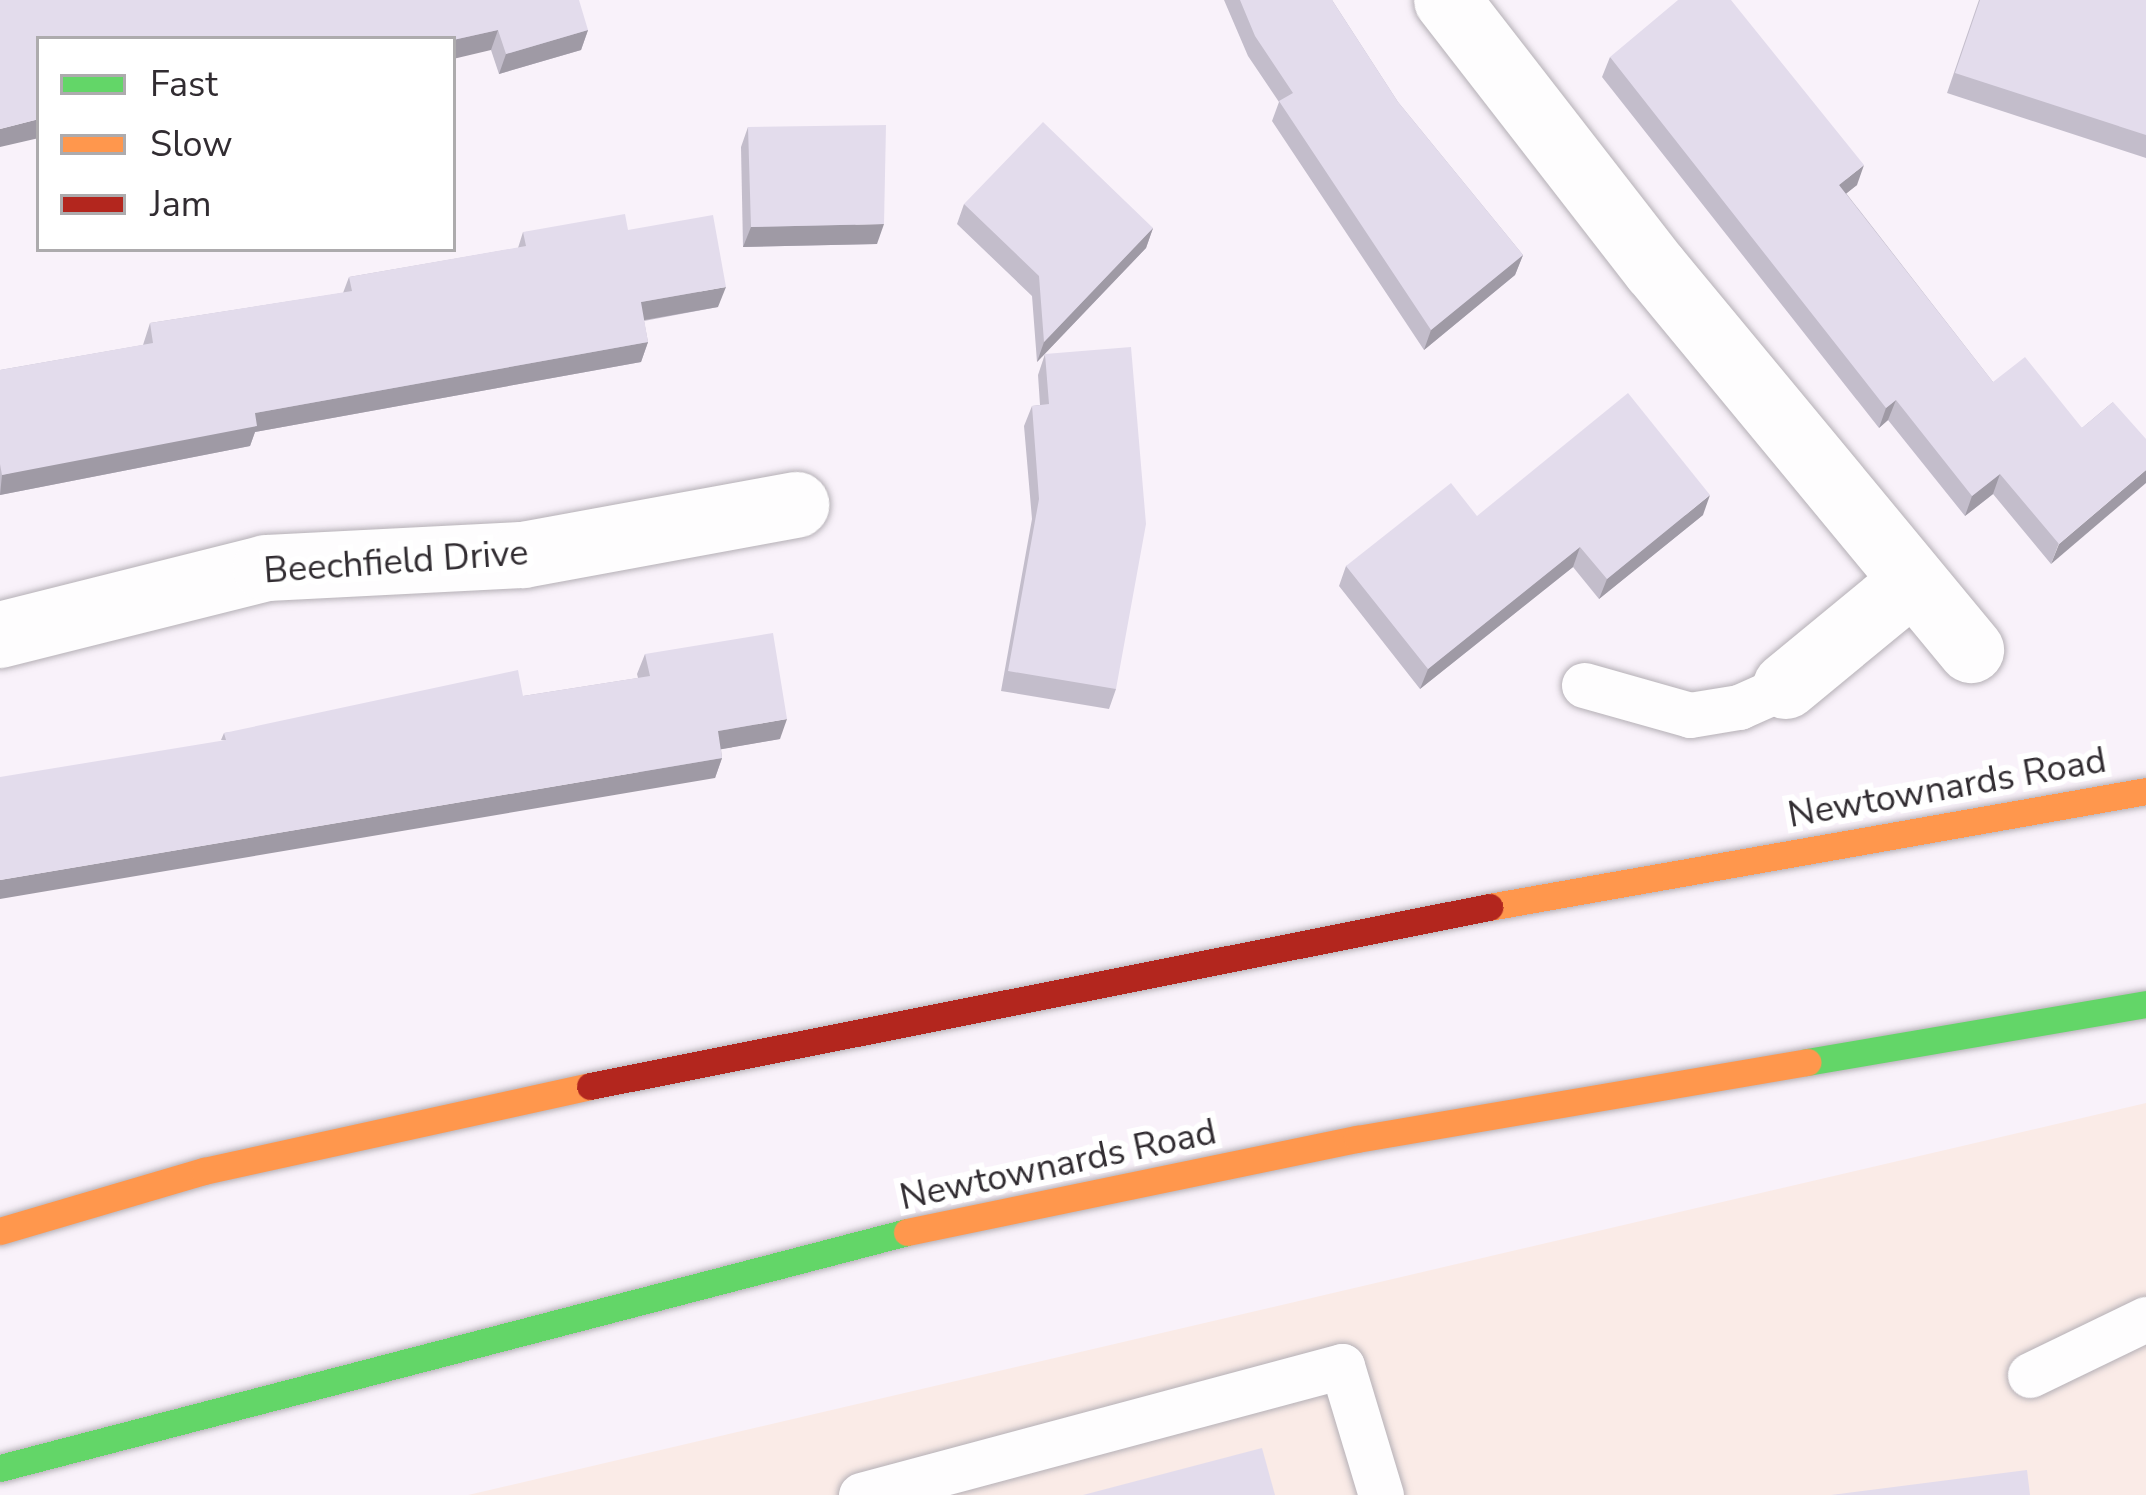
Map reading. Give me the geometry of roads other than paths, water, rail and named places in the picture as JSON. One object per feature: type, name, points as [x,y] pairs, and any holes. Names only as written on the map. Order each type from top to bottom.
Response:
[{"type":"highway","name":"Newtownards Road","points":[[0,1232],[204,1171],[784,1043],[1290,942],[2146,790]]},
{"type":"highway","name":"Newtownards Road","points":[[0,1468],[870,1240],[1357,1139],[1938,1034],[2146,1004]]},
{"type":"street","points":[[1451,2],[1912,583],[1971,650]]},
{"type":"street","name":"Beechfield Drive","points":[[0,635],[266,568],[523,555],[796,505]]},
{"type":"street","points":[[1786,686],[1912,583]]},
{"type":"lane","points":[[1584,686],[1690,715],[1739,707],[1786,686]]},
{"type":"lane","points":[[2030,1375],[2146,1318]]},
{"type":"lane","points":[[861,1495],[1342,1366],[1381,1495]]}]
